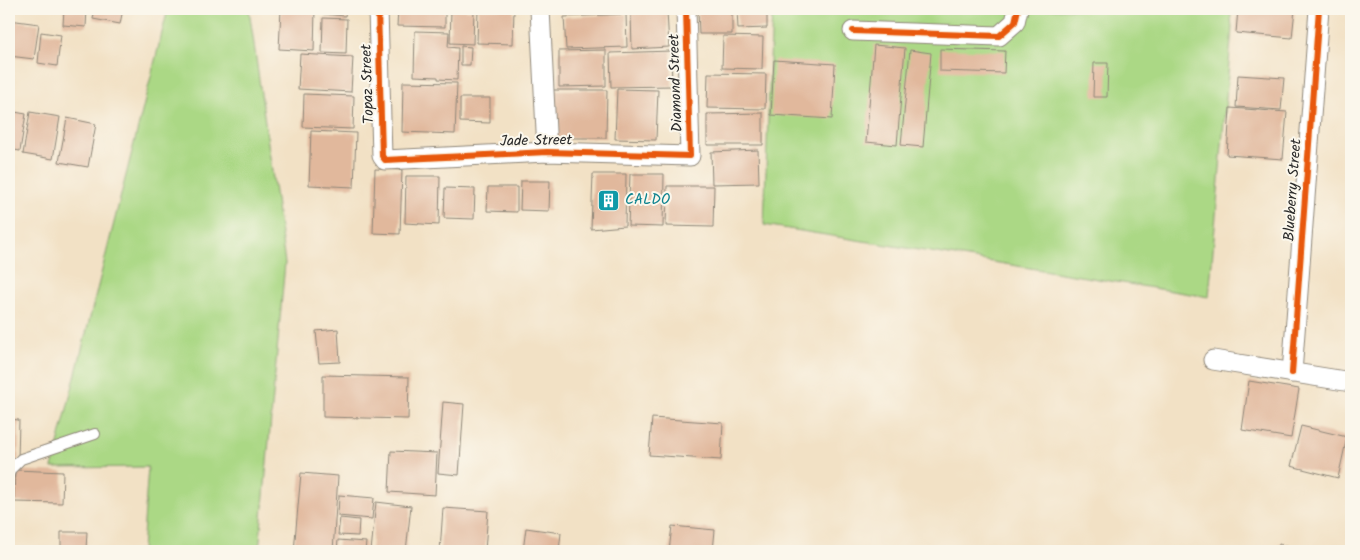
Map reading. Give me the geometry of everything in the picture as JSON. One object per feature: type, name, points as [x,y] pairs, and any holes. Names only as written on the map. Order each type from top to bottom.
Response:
[{"type":"street","name":"Topaz Street","points":[[378,9],[382,158]]},
{"type":"street","points":[[540,9],[547,152]]},
{"type":"street","name":"Diamond Street","points":[[686,9],[690,156]]},
{"type":"street","points":[[853,31],[999,36],[1015,22],[1018,9]]},
{"type":"street","name":"Blueberry Street","points":[[1292,373],[1319,9]]},
{"type":"street","name":"Jade Street","points":[[382,158],[385,160],[547,152],[690,156]]},
{"type":"street","points":[[1213,360],[1351,382]]},
{"type":"lane","points":[[9,474],[21,458],[95,434]]},
{"type":"green space","points":[[168,9],[249,9],[285,263],[259,551],[142,551],[148,467],[52,468]]},
{"type":"green space","points":[[772,9],[1230,9],[1232,28],[1209,297],[764,225]]},
{"type":"building","points":[[64,9],[87,9],[86,27],[63,25]]},
{"type":"building","points":[[95,9],[123,9],[120,24],[93,19]]},
{"type":"building","points":[[281,9],[315,9],[314,51],[279,49]]},
{"type":"building","points":[[324,9],[346,9],[345,16],[323,14]]},
{"type":"building","points":[[478,9],[514,9],[513,44],[477,43]]},
{"type":"building","points":[[599,9],[599,11],[562,10]]},
{"type":"building","points":[[698,9],[732,9],[732,34],[699,34]]},
{"type":"building","points":[[737,9],[767,9],[767,28],[738,29]]},
{"type":"building","points":[[1238,9],[1295,9],[1292,38],[1236,33]]},
{"type":"building","points":[[398,10],[445,11],[445,27],[397,26]]},
{"type":"building","points":[[451,10],[474,10],[473,44],[450,43]]},
{"type":"building","points":[[667,11],[669,47],[632,49],[631,13]]},
{"type":"building","points":[[626,14],[627,47],[566,49],[564,17]]},
{"type":"building","points":[[323,18],[347,19],[346,54],[322,53]]},
{"type":"building","points":[[9,20],[39,24],[34,59],[9,56]]},
{"type":"building","points":[[415,31],[449,32],[448,47],[458,48],[457,80],[414,76]]},
{"type":"building","points":[[41,32],[61,35],[57,66],[38,63]]},
{"type":"building","points":[[723,36],[763,37],[762,69],[722,68]]},
{"type":"building","points":[[874,45],[905,48],[897,145],[866,142]]},
{"type":"building","points":[[461,46],[471,47],[470,65],[461,65]]},
{"type":"building","points":[[940,49],[1005,51],[1004,73],[940,71]]},
{"type":"building","points":[[606,50],[606,86],[559,87],[559,51]]},
{"type":"building","points":[[910,50],[931,53],[923,147],[901,145]]},
{"type":"building","points":[[671,51],[672,86],[611,87],[610,53]]},
{"type":"building","points":[[300,54],[353,57],[351,92],[298,89]]},
{"type":"building","points":[[774,60],[835,64],[832,119],[771,115]]},
{"type":"building","points":[[1094,63],[1108,63],[1107,97],[1093,97]]},
{"type":"building","points":[[708,73],[766,74],[765,109],[707,108]]},
{"type":"building","points":[[1238,75],[1284,78],[1281,110],[1236,107]]},
{"type":"building","points":[[403,82],[457,83],[455,134],[402,132]]},
{"type":"building","points":[[617,89],[658,90],[656,140],[615,139]]},
{"type":"building","points":[[552,90],[607,90],[606,138],[552,138]]},
{"type":"building","points":[[304,94],[354,96],[353,129],[303,127]]},
{"type":"building","points":[[460,98],[490,98],[490,123],[460,122]]},
{"type":"building","points":[[1230,108],[1287,112],[1283,159],[1227,155]]},
{"type":"building","points":[[9,111],[26,114],[20,151],[9,149]]},
{"type":"building","points":[[30,112],[60,117],[53,159],[23,154]]},
{"type":"building","points":[[763,113],[763,145],[707,145],[707,114]]},
{"type":"building","points":[[67,118],[96,124],[88,167],[59,162]]},
{"type":"building","points":[[311,131],[356,133],[354,187],[309,185]]},
{"type":"building","points":[[758,150],[759,183],[712,184],[711,152]]},
{"type":"building","points":[[375,169],[402,170],[400,234],[373,233]]},
{"type":"building","name":"CALDO","points":[[593,174],[626,174],[625,226],[591,229]]},
{"type":"building","points":[[630,174],[664,174],[663,227],[628,226]]},
{"type":"building","points":[[406,176],[440,176],[439,225],[405,223]]},
{"type":"building","points":[[521,181],[550,181],[549,211],[520,210]]},
{"type":"building","points":[[667,186],[714,186],[713,227],[666,226]]},
{"type":"building","points":[[488,187],[517,187],[517,212],[487,211]]},
{"type":"building","points":[[445,188],[475,189],[474,219],[444,218]]},
{"type":"building","points":[[338,329],[340,362],[319,363],[316,331]]},
{"type":"building","points":[[323,375],[409,377],[408,419],[323,417]]},
{"type":"building","points":[[1249,381],[1299,389],[1291,438],[1242,430]]},
{"type":"building","points":[[443,402],[464,404],[459,475],[438,473]]},
{"type":"building","points":[[652,418],[723,423],[721,460],[649,455]]},
{"type":"building","points":[[9,419],[19,420],[18,460],[9,459]]},
{"type":"building","points":[[1301,426],[1347,437],[1338,478],[1291,466]]},
{"type":"building","points":[[391,451],[437,453],[435,495],[389,492]]},
{"type":"building","points":[[15,470],[63,472],[62,503],[14,502]]},
{"type":"building","points":[[301,473],[338,476],[333,551],[294,551]]},
{"type":"building","points":[[339,495],[374,498],[372,519],[338,516]]},
{"type":"building","points":[[376,502],[411,506],[406,551],[371,551]]},
{"type":"building","points":[[443,508],[488,511],[485,551],[440,551]]},
{"type":"building","points":[[340,518],[359,520],[358,536],[338,535]]},
{"type":"building","points":[[672,526],[715,530],[713,551],[669,551]]},
{"type":"building","points":[[526,528],[561,533],[559,551],[523,551]]},
{"type":"building","points":[[61,532],[87,532],[86,549],[61,548]]},
{"type":"building","points":[[338,540],[366,542],[365,551],[337,551]]},
{"type":"building","points":[[1279,544],[1316,550],[1316,551],[1278,551]]},
{"type":"cycle path","points":[[378,9],[382,156],[385,160],[547,152],[690,156],[686,9]]},
{"type":"cycle path","points":[[853,31],[999,36],[1015,22],[1018,9]]},
{"type":"cycle path","points":[[1292,373],[1319,9]]},
{"type":"place","name":"CALDO","points":[[609,200]]}]
